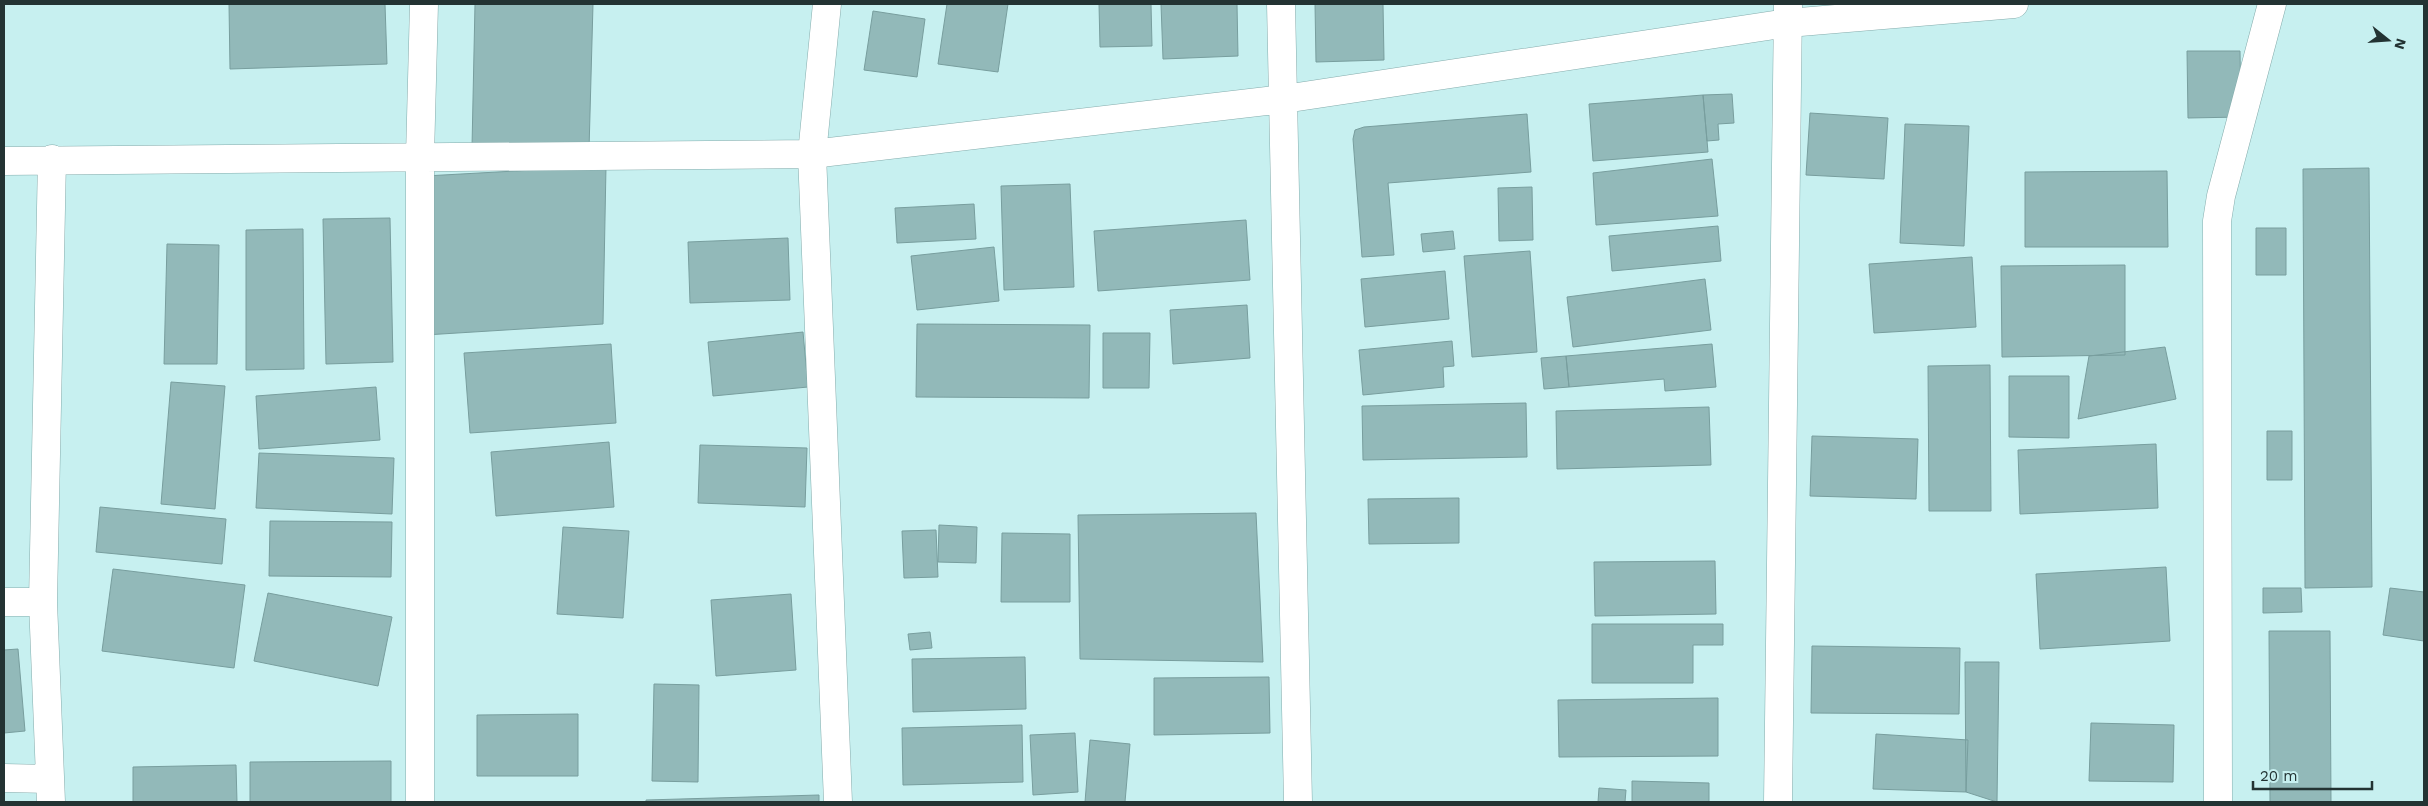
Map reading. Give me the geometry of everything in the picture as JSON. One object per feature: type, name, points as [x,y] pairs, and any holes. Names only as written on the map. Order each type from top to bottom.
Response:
[{"type":"street","points":[[420,802],[420,156],[424,4]]},
{"type":"street","points":[[827,4],[812,154],[838,802]]},
{"type":"street","points":[[1281,4],[1298,802]]},
{"type":"street","points":[[4,161],[52,159],[812,154],[1284,99],[1788,13],[2014,4]]},
{"type":"street","points":[[2218,802],[2217,220],[2221,196],[2272,4]]},
{"type":"street","points":[[1778,802],[1788,13]]},
{"type":"street","points":[[4,778],[51,791],[43,602],[52,159]]},
{"type":"street","points":[[4,602],[43,602]]},
{"type":"building","points":[[229,4],[385,4],[387,64],[230,69]]},
{"type":"building","points":[[475,4],[593,4],[589,150],[472,147]]},
{"type":"building","points":[[947,4],[1008,4],[998,72],[938,64]]},
{"type":"building","points":[[1099,4],[1151,4],[1152,46],[1100,47]]},
{"type":"building","points":[[1161,4],[1237,4],[1238,56],[1163,59]]},
{"type":"building","points":[[1315,4],[1383,4],[1384,60],[1316,62]]},
{"type":"building","points":[[873,11],[925,19],[917,77],[864,70]]},
{"type":"building","points":[[2187,51],[2240,51],[2241,117],[2188,118]]},
{"type":"building","points":[[1732,94],[1734,123],[1718,124],[1719,140],[1707,141],[1703,95]]},
{"type":"building","points":[[1703,95],[1708,152],[1593,161],[1589,104]]},
{"type":"building","points":[[1810,113],[1888,118],[1884,179],[1806,175]]},
{"type":"building","points":[[1527,114],[1531,172],[1388,183],[1394,255],[1362,257],[1353,139],[1355,130],[1364,127]]},
{"type":"building","points":[[1905,124],[1969,126],[1964,246],[1900,243]]},
{"type":"building","points":[[1712,159],[1718,216],[1596,225],[1593,173]]},
{"type":"building","points":[[606,166],[603,324],[425,335],[425,176]]},
{"type":"building","points":[[2369,168],[2372,587],[2305,588],[2303,169]]},
{"type":"building","points":[[2167,171],[2168,247],[2025,247],[2025,172]]},
{"type":"building","points":[[1070,184],[1074,287],[1004,290],[1001,186]]},
{"type":"building","points":[[1532,187],[1533,240],[1499,241],[1498,188]]},
{"type":"building","points":[[974,204],[976,239],[897,243],[895,208]]},
{"type":"building","points":[[390,218],[393,362],[326,364],[323,219]]},
{"type":"building","points":[[1246,220],[1250,280],[1098,291],[1094,231]]},
{"type":"building","points":[[1718,226],[1721,261],[1612,271],[1609,236]]},
{"type":"building","points":[[2256,228],[2286,228],[2286,275],[2256,275]]},
{"type":"building","points":[[303,229],[304,369],[246,370],[246,230]]},
{"type":"building","points":[[1453,231],[1455,249],[1423,252],[1421,234]]},
{"type":"building","points":[[788,238],[790,300],[690,303],[688,242]]},
{"type":"building","points":[[167,244],[219,245],[217,364],[164,364]]},
{"type":"building","points":[[994,247],[999,301],[917,310],[911,256]]},
{"type":"building","points":[[1530,251],[1537,352],[1472,357],[1464,256]]},
{"type":"building","points":[[1972,257],[1976,327],[1874,333],[1869,264]]},
{"type":"building","points":[[2125,265],[2125,355],[2002,357],[2001,266]]},
{"type":"building","points":[[1445,271],[1449,319],[1365,327],[1361,279]]},
{"type":"building","points":[[1705,279],[1711,330],[1573,347],[1567,297]]},
{"type":"building","points":[[1247,305],[1250,358],[1173,364],[1170,310]]},
{"type":"building","points":[[917,324],[1090,325],[1089,398],[916,397]]},
{"type":"building","points":[[803,332],[808,387],[713,396],[708,342]]},
{"type":"building","points":[[1103,333],[1150,333],[1149,388],[1103,388]]},
{"type":"building","points":[[1452,341],[1454,366],[1443,367],[1444,387],[1363,395],[1359,350]]},
{"type":"building","points":[[611,344],[616,423],[470,433],[464,353]]},
{"type":"building","points":[[1712,344],[1716,387],[1665,391],[1664,379],[1569,387],[1566,356]]},
{"type":"building","points":[[2165,347],[2176,399],[2078,419],[2089,356]]},
{"type":"building","points":[[1566,356],[1569,387],[1544,389],[1541,358]]},
{"type":"building","points":[[1990,365],[1991,511],[1929,511],[1928,366]]},
{"type":"building","points":[[2009,376],[2069,376],[2069,438],[2009,437]]},
{"type":"building","points":[[171,382],[225,386],[215,509],[161,504]]},
{"type":"building","points":[[376,387],[380,440],[259,449],[256,396]]},
{"type":"building","points":[[1526,403],[1527,457],[1363,460],[1362,406]]},
{"type":"building","points":[[1709,407],[1711,465],[1557,469],[1556,411]]},
{"type":"building","points":[[2267,431],[2292,431],[2292,480],[2267,480]]},
{"type":"building","points":[[1812,436],[1918,439],[1916,499],[1810,496]]},
{"type":"building","points":[[609,442],[614,507],[496,516],[491,452]]},
{"type":"building","points":[[2156,444],[2158,508],[2020,514],[2018,450]]},
{"type":"building","points":[[700,445],[807,448],[805,507],[698,503]]},
{"type":"building","points":[[259,453],[394,458],[392,514],[256,508]]},
{"type":"building","points":[[1459,498],[1459,543],[1369,544],[1368,499]]},
{"type":"building","points":[[100,507],[226,519],[222,564],[96,552]]},
{"type":"building","points":[[1256,513],[1263,662],[1080,659],[1078,515]]},
{"type":"building","points":[[270,521],[392,522],[391,577],[269,576]]},
{"type":"building","points":[[939,525],[977,527],[976,563],[938,562]]},
{"type":"building","points":[[563,527],[629,531],[623,618],[557,614]]},
{"type":"building","points":[[936,530],[938,577],[904,578],[902,531]]},
{"type":"building","points":[[1002,533],[1070,534],[1070,602],[1001,602]]},
{"type":"building","points":[[1715,561],[1716,614],[1595,616],[1594,562]]},
{"type":"building","points":[[2166,567],[2170,641],[2040,649],[2036,574]]},
{"type":"building","points":[[113,569],[245,585],[234,668],[102,651]]},
{"type":"building","points":[[2263,588],[2301,588],[2302,612],[2263,613]]},
{"type":"building","points":[[2390,588],[2424,592],[2424,641],[2383,635]]},
{"type":"building","points":[[268,593],[392,617],[378,686],[254,661]]},
{"type":"building","points":[[791,594],[796,670],[716,676],[711,600]]},
{"type":"building","points":[[1592,624],[1723,624],[1723,645],[1693,645],[1693,683],[1592,683]]},
{"type":"building","points":[[2269,631],[2330,631],[2331,802],[2270,802]]},
{"type":"building","points":[[930,632],[932,648],[910,650],[908,634]]},
{"type":"building","points":[[1812,646],[1960,648],[1959,714],[1811,713]]},
{"type":"building","points":[[18,649],[25,731],[4,733],[4,650]]},
{"type":"building","points":[[1025,657],[1026,709],[913,712],[912,659]]},
{"type":"building","points":[[1965,662],[1999,662],[1997,802],[1966,792]]},
{"type":"building","points":[[1269,677],[1270,733],[1154,735],[1154,678]]},
{"type":"building","points":[[654,684],[699,685],[698,782],[652,781]]},
{"type":"building","points":[[1718,698],[1718,756],[1559,757],[1558,700]]},
{"type":"building","points":[[578,714],[578,776],[477,776],[477,715]]},
{"type":"building","points":[[2091,723],[2174,725],[2173,782],[2089,781]]},
{"type":"building","points":[[1022,725],[1023,782],[903,785],[902,728]]},
{"type":"building","points":[[1075,733],[1078,792],[1033,795],[1030,735]]},
{"type":"building","points":[[1876,734],[1968,740],[1966,792],[1873,789]]},
{"type":"building","points":[[1090,740],[1130,744],[1125,802],[1085,802]]},
{"type":"building","points":[[391,761],[391,802],[250,802],[250,762]]},
{"type":"building","points":[[236,765],[237,802],[133,802],[133,767]]},
{"type":"building","points":[[1632,781],[1709,783],[1709,802],[1632,802]]},
{"type":"building","points":[[1599,788],[1626,790],[1625,802],[1598,802]]},
{"type":"building","points":[[819,795],[819,802],[646,802],[646,800]]}]
